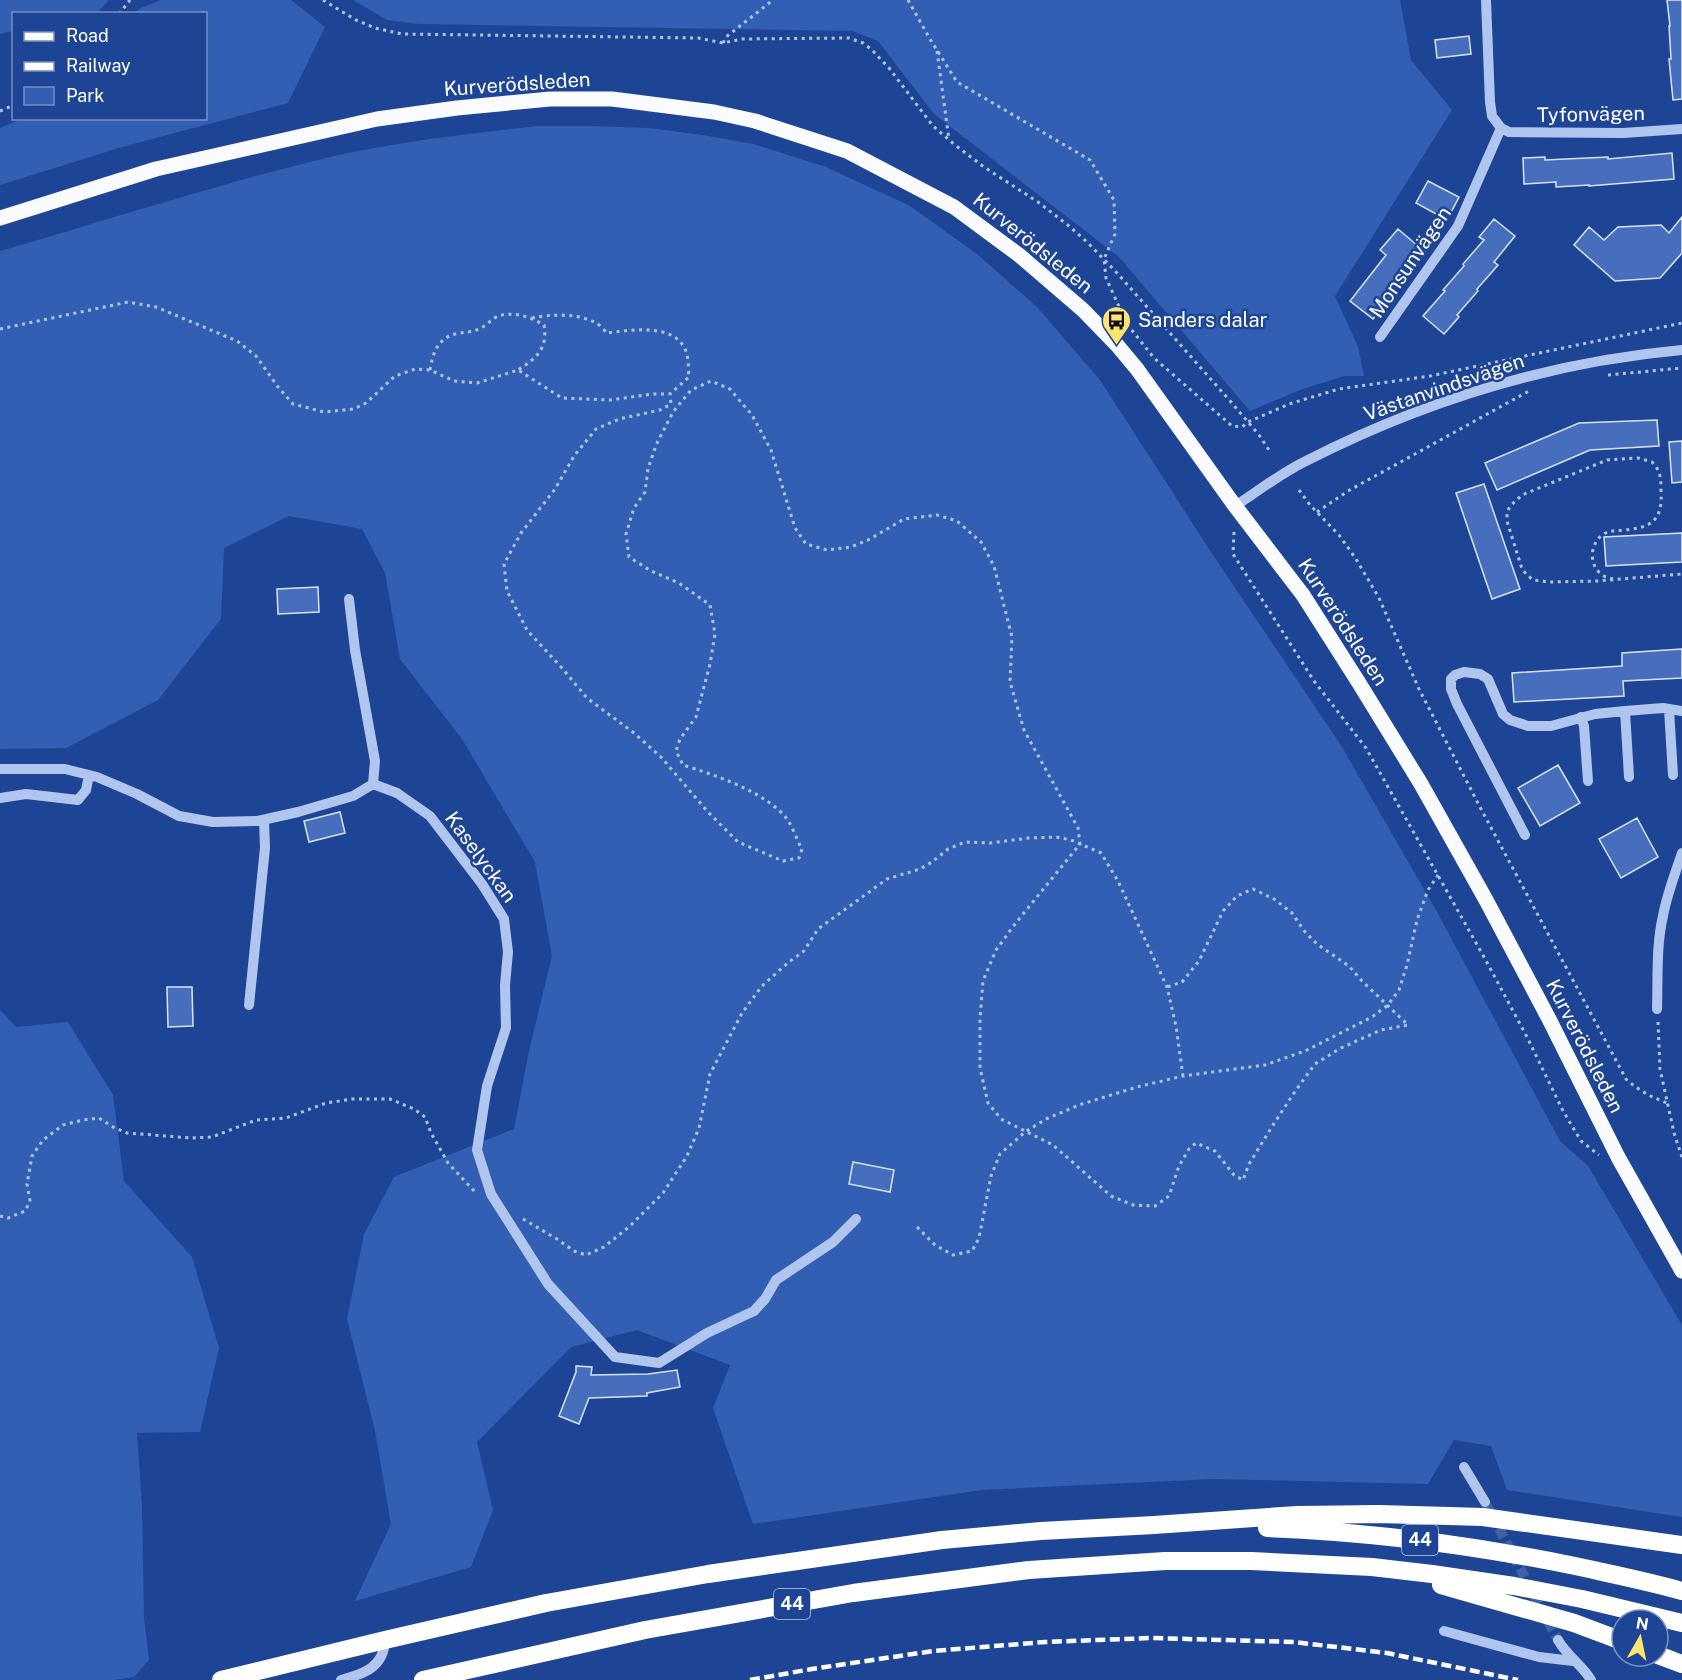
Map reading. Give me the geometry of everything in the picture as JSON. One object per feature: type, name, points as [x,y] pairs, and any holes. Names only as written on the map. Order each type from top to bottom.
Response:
[{"type":"highway","points":[[1154,1526],[1296,1515],[1379,1514],[1483,1517],[1682,1545]]},
{"type":"highway","name":"44","points":[[221,1680],[546,1603],[708,1574],[942,1540],[1041,1531],[1154,1526],[1330,1530],[1442,1542],[1520,1555],[1652,1582],[1682,1591]]},
{"type":"highway","name":"44","points":[[423,1680],[668,1626],[853,1593],[1029,1570],[1165,1561],[1251,1561],[1372,1567],[1514,1586],[1582,1599],[1682,1623]]},
{"type":"highway","points":[[1372,1567],[1574,1623],[1610,1636]]},
{"type":"main road","name":"Kurverödsleden","points":[[0,218],[156,169],[377,119],[550,99],[612,99],[714,112],[754,122],[847,151],[954,207],[1019,255],[1083,310],[1117,345],[1303,595],[1421,784],[1549,1019],[1618,1157],[1682,1271]]},
{"type":"street","points":[[1486,0],[1490,102],[1492,116],[1501,128]]},
{"type":"street","name":"Tyfonvägen","points":[[1501,128],[1509,132],[1623,133],[1682,129]]},
{"type":"street","name":"Monsunvägen","points":[[1380,337],[1458,226],[1501,128]]},
{"type":"street","name":"Västanvindsvägen","points":[[1235,506],[1302,463],[1393,420],[1510,380],[1572,365],[1682,350]]},
{"type":"street","points":[[0,769],[65,770],[89,775],[137,794],[179,816],[213,822],[264,820],[353,796],[373,784],[375,761],[357,661],[349,598]]},
{"type":"street","points":[[1525,835],[1457,704],[1451,689],[1451,679],[1455,675],[1464,672],[1480,674],[1488,679],[1503,714],[1510,720],[1528,726],[1551,726],[1569,723],[1581,717],[1625,711],[1664,708],[1682,711]]},
{"type":"street","points":[[1669,709],[1673,775]]},
{"type":"street","points":[[1625,711],[1629,777]]},
{"type":"street","points":[[1581,717],[1584,726],[1588,781]]},
{"type":"street","points":[[0,798],[26,794],[78,800],[86,790],[89,775]]},
{"type":"street","name":"Kaselyckan","points":[[373,784],[397,793],[430,816],[482,884],[504,919],[508,952],[505,985],[506,1028],[487,1086],[477,1150],[492,1194],[548,1284],[615,1357],[659,1363],[707,1333],[754,1311],[765,1299],[776,1280],[832,1242],[856,1219]]},
{"type":"street","points":[[249,1005],[265,848],[264,820]]},
{"type":"street","points":[[1658,1009],[1658,955],[1662,917],[1682,853]]},
{"type":"street","points":[[1464,1467],[1485,1502]]},
{"type":"street","points":[[1444,1631],[1539,1657],[1573,1660]]},
{"type":"street","points":[[340,1680],[358,1675],[373,1667],[385,1650],[385,1640]]},
{"type":"street","points":[[1558,1640],[1591,1680]]},
{"type":"path","points":[[121,12],[130,0]]},
{"type":"path","points":[[723,43],[726,37],[773,0]]},
{"type":"path","points":[[909,0],[957,82],[1090,160],[1114,200],[1115,234],[1104,259],[1106,278],[1127,324],[1154,358],[1233,426],[1242,427],[1248,422],[1289,404],[1339,388],[1430,376],[1682,323]]},
{"type":"path","points":[[936,49],[949,140]]},
{"type":"path","points":[[0,329],[128,302],[156,307],[237,341],[256,356],[293,404],[324,412],[354,409],[366,403],[395,376],[415,369],[430,370],[454,381],[477,383],[518,370],[531,362],[541,351],[546,337],[544,326],[532,318]]},
{"type":"path","points":[[430,370],[432,354],[442,340],[457,333],[476,331],[498,316],[517,315],[532,318],[550,315],[573,316],[597,323],[607,333],[638,329],[673,335],[685,348],[689,377],[670,394],[610,400],[562,398],[518,370]]},
{"type":"path","points":[[1122,328],[1127,324]]},
{"type":"path","points":[[1149,359],[1154,358]]},
{"type":"path","points":[[1602,375],[1682,368]]},
{"type":"path","points":[[670,394],[671,404],[660,410],[619,419],[596,429],[574,456],[555,489],[521,532],[504,564],[507,591],[527,630],[587,698],[634,733],[660,757],[707,811],[738,842],[783,861],[800,858],[802,849],[787,820],[765,799],[713,774],[683,765],[676,752],[680,739],[696,717],[710,664],[715,634],[710,605],[679,583],[651,571],[629,557],[626,534],[634,508],[645,492],[648,469],[656,445],[673,412],[691,390],[711,381],[730,389],[752,415],[771,450],[795,528],[806,544],[827,550],[851,547],[870,540],[904,519],[937,515],[957,521],[981,542],[994,566],[1012,637],[1010,682],[1023,730],[1078,828],[1080,844],[996,950],[983,981],[980,1068],[988,1103],[1001,1119],[1053,1145],[1111,1196],[1133,1205],[1155,1206],[1169,1196],[1179,1166],[1189,1149],[1196,1143],[1215,1151],[1234,1175],[1243,1180],[1249,1164],[1273,1125],[1316,1064],[1341,1048],[1381,1030],[1407,1025],[1349,966],[1317,944],[1305,932],[1292,913],[1274,899],[1254,888],[1237,896],[1222,911],[1198,961],[1182,982],[1167,987]]},
{"type":"path","points":[[1317,512],[1348,491],[1533,390]]},
{"type":"path","points":[[1613,579],[1604,576],[1598,570],[1592,554],[1594,545],[1604,534],[1611,531],[1639,529],[1656,519],[1662,504],[1660,473],[1652,462],[1638,458],[1607,460],[1522,495],[1510,506],[1506,521],[1522,569],[1533,580],[1541,582],[1597,581],[1682,574]]},
{"type":"path","points":[[1299,490],[1339,535],[1379,598],[1424,699],[1626,1079],[1653,1098],[1667,1102]]},
{"type":"path","points":[[1235,506],[1233,554],[1314,681],[1366,748],[1438,875],[1581,1141],[1599,1155],[1618,1157]]},
{"type":"path","points":[[0,1216],[8,1218],[24,1211],[30,1201],[27,1184],[32,1156],[43,1140],[63,1125],[99,1118],[128,1133],[192,1138],[212,1137],[255,1120],[286,1118],[326,1103],[390,1099],[414,1109],[425,1117],[430,1134],[448,1163],[472,1190],[490,1204],[520,1218],[586,1256],[604,1247],[630,1226],[663,1193],[687,1156],[699,1128],[710,1074],[742,1013],[762,986],[804,951],[818,929],[887,879],[920,869],[948,849],[965,842],[990,843],[1056,837],[1071,840],[1101,853],[1119,881],[1167,987],[1176,1026],[1183,1076]]},
{"type":"path","points":[[917,1227],[935,1245],[953,1255],[972,1251],[979,1238],[992,1176],[1000,1154],[1025,1132],[1046,1119],[1079,1105],[1137,1087],[1183,1076],[1265,1065],[1305,1051],[1372,1017],[1388,1005],[1399,990],[1428,890],[1438,875]]},
{"type":"path","points":[[1658,1009],[1660,1069],[1674,1133],[1682,1157]]},
{"type":"green space","points":[[0,0],[109,0],[98,12],[12,12],[12,31],[0,34]]},
{"type":"green space","points":[[161,0],[291,0],[325,27],[288,103],[122,147],[0,185],[0,128],[19,120],[207,120],[207,12],[137,12]]},
{"type":"green space","points":[[353,0],[1400,0],[1411,60],[1452,110],[1335,296],[1358,347],[1364,376],[1344,376],[1300,390],[1250,411],[1119,257],[934,114],[878,41],[853,31],[419,24],[387,20]]},
{"type":"green space","points":[[537,126],[649,128],[703,135],[753,144],[826,167],[910,206],[977,254],[1037,307],[1100,380],[1211,552],[1342,747],[1437,912],[1560,1141],[1588,1166],[1682,1325],[1682,1517],[1507,1490],[1491,1446],[1454,1440],[1428,1484],[1213,1479],[981,1490],[753,1524],[713,1408],[730,1365],[637,1330],[571,1347],[477,1442],[493,1510],[471,1567],[355,1601],[391,1524],[375,1431],[347,1319],[364,1234],[394,1177],[514,1129],[529,1051],[552,956],[535,862],[462,739],[400,659],[385,573],[362,529],[289,516],[224,548],[221,619],[158,700],[66,748],[0,749],[0,251],[208,189],[334,156],[409,142]]},
{"type":"green space","points":[[0,1010],[16,1027],[68,1022],[113,1095],[124,1181],[192,1257],[219,1348],[200,1432],[137,1433],[142,1505],[144,1617],[149,1660],[134,1677],[114,1680],[0,1680]]},
{"type":"building","points":[[1667,0],[1682,0],[1682,99],[1673,100],[1669,59],[1671,59],[1670,26]]},
{"type":"building","points":[[1469,36],[1471,54],[1437,58],[1435,40]]},
{"type":"building","points":[[1672,153],[1674,179],[1589,186],[1556,187],[1556,182],[1524,184],[1523,158],[1545,157],[1545,160],[1608,157],[1608,159]]},
{"type":"building","points":[[1428,181],[1459,197],[1447,220],[1416,203]]},
{"type":"building","points":[[1682,217],[1682,253],[1660,278],[1615,281],[1574,245],[1589,227],[1604,240],[1618,227],[1661,225],[1669,233]]},
{"type":"building","points":[[1494,219],[1515,236],[1494,262],[1498,265],[1444,334],[1423,316],[1484,240],[1479,237]]},
{"type":"building","points":[[1398,229],[1425,252],[1373,319],[1350,301],[1386,255],[1380,250]]},
{"type":"building","points":[[1657,420],[1659,446],[1590,450],[1497,490],[1485,463],[1579,423]]},
{"type":"building","points":[[1682,441],[1682,482],[1672,483],[1669,442]]},
{"type":"building","points":[[1484,484],[1520,589],[1492,599],[1456,493]]},
{"type":"building","points":[[1682,533],[1682,562],[1606,566],[1604,537]]},
{"type":"building","points":[[318,587],[319,612],[278,614],[277,589]]},
{"type":"building","points":[[1682,649],[1682,678],[1623,681],[1624,696],[1514,702],[1512,673],[1622,666],[1622,653]]},
{"type":"building","points":[[1558,765],[1580,803],[1540,826],[1518,788]]},
{"type":"building","points":[[340,812],[345,833],[309,842],[304,821]]},
{"type":"building","points":[[1637,818],[1658,857],[1621,878],[1599,839]]},
{"type":"building","points":[[167,987],[192,987],[193,1026],[168,1027]]},
{"type":"building","points":[[853,1162],[894,1170],[890,1192],[849,1184]]},
{"type":"building","points":[[576,1366],[592,1367],[591,1375],[648,1374],[677,1370],[680,1387],[647,1393],[647,1396],[589,1398],[579,1424],[559,1416],[576,1372]]},
{"type":"tunnel","points":[[1485,1502],[1558,1640]]},
{"type":"railway","points":[[750,1680],[933,1651],[1045,1642],[1152,1638],[1294,1642],[1387,1653],[1518,1680]]},
{"type":"place","name":"Sanders dalar","points":[[1117,346]]}]
